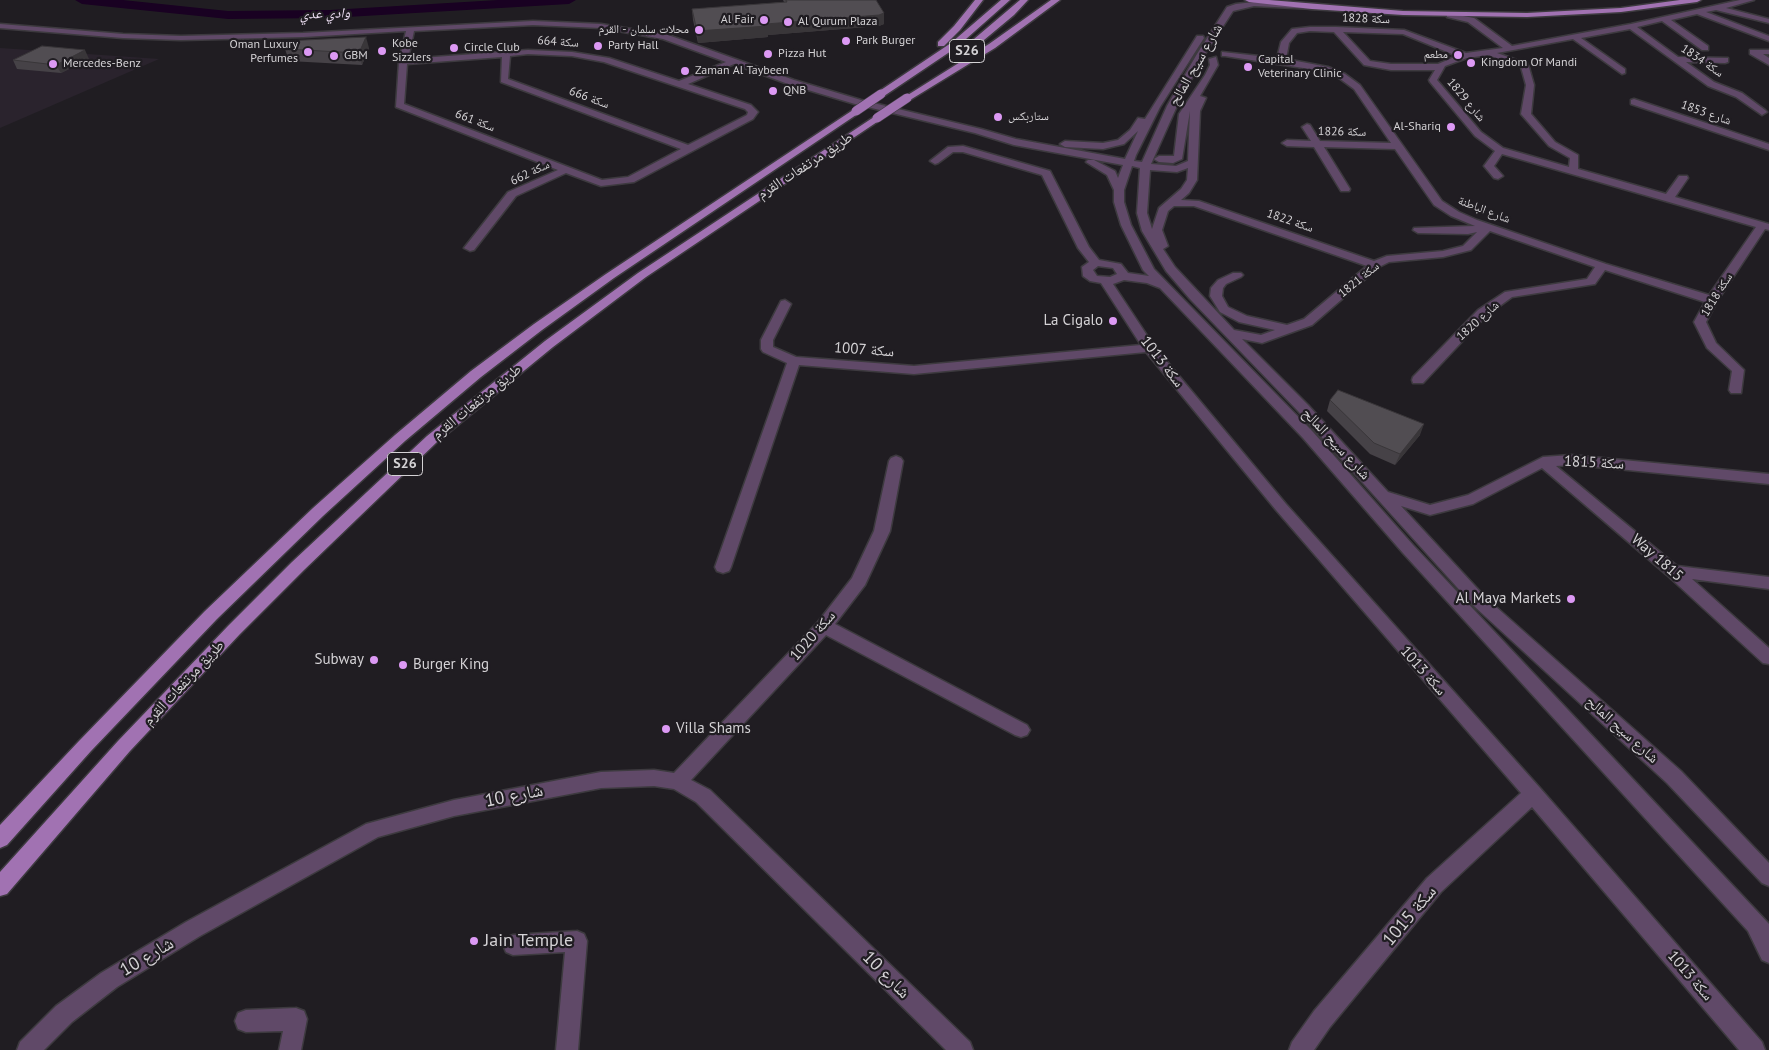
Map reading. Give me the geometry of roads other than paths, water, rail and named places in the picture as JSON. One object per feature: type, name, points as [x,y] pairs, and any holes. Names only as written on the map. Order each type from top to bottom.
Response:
[{"type":"main road","name":"طريق مرتفعات القرم","points":[[0,839],[85,746],[212,615],[318,512],[476,374],[610,276],[954,45],[1006,0]]},
{"type":"main road","name":"طريق مرتفعات القرم","points":[[0,887],[124,746],[234,630],[298,566],[432,439],[542,349],[642,275],[907,98],[978,41],[1024,0]]},
{"type":"main road","points":[[907,98],[992,46],[1056,0]]},
{"type":"main road","points":[[1249,0],[1312,7],[1450,15],[1571,14],[1663,6],[1697,0]]},
{"type":"main road","points":[[1276,0],[1400,10],[1523,12],[1613,7],[1671,0]]},
{"type":"main road","points":[[891,88],[935,51],[957,28],[976,2]]},
{"type":"street","name":"1829 شارع","points":[[1750,0],[1631,26],[1465,56],[1442,64],[1432,80],[1478,134],[1500,150],[1766,226]]},
{"type":"street","name":"شارع سيح المالح","points":[[1312,7],[1254,4],[1236,6],[1230,9],[1172,106],[1147,162],[1142,213],[1147,231],[1170,268],[1228,332],[1252,354],[1386,496],[1480,602],[1674,777],[1769,877]]},
{"type":"street","name":"شارع سيح المالح","points":[[1222,5],[1155,107],[1130,160],[1119,190],[1119,202],[1126,225],[1140,255],[1149,270],[1308,435],[1408,549],[1769,939]]},
{"type":"street","points":[[1715,8],[1769,21]]},
{"type":"street","points":[[1697,11],[1769,39]]},
{"type":"street","points":[[1450,15],[1471,20],[1510,49]]},
{"type":"street","points":[[1471,20],[1482,15]]},
{"type":"street","points":[[1661,18],[1672,23],[1705,48]]},
{"type":"street","points":[[0,32],[127,42],[191,43],[293,41],[486,25],[567,24],[621,29],[671,39],[732,62],[858,102],[978,131],[1041,145],[1147,162],[1177,169],[1194,162]]},
{"type":"street","points":[[0,26],[149,37],[303,35],[410,31]]},
{"type":"street","name":"سكة 1834","points":[[1631,26],[1711,84],[1740,95],[1762,112]]},
{"type":"street","name":"سكة 1828","points":[[1281,60],[1286,42],[1295,31],[1310,29],[1404,32],[1465,56]]},
{"type":"street","points":[[1336,29],[1367,63],[1391,67],[1440,67]]},
{"type":"street","name":"سكة 661","points":[[410,31],[403,62],[399,105],[600,183],[614,183]]},
{"type":"street","points":[[1215,32],[1215,43],[1226,57]]},
{"type":"street","points":[[1575,37],[1622,71]]},
{"type":"street","name":"سكة 664","points":[[403,62],[528,52],[572,54],[606,60],[678,85],[748,106],[753,112],[750,118],[630,180],[614,183]]},
{"type":"street","points":[[1769,52],[1753,52],[1769,62]]},
{"type":"street","points":[[1489,53],[1525,66],[1530,85],[1526,114],[1552,144],[1575,157],[1574,171]]},
{"type":"street","name":"سكة 666","points":[[506,54],[504,80],[689,148]]},
{"type":"street","points":[[1147,162],[1179,157],[1184,114],[1214,65],[1213,59],[1210,57],[1211,54],[1226,57]]},
{"type":"street","points":[[1170,268],[1157,230],[1163,210],[1185,191],[1192,180],[1195,111],[1209,83],[1226,57]]},
{"type":"street","name":"شارع الباطنة","points":[[1226,57],[1281,60],[1325,69],[1342,76],[1356,87],[1438,203],[1455,214],[1602,266],[1712,300]]},
{"type":"street","points":[[1677,60],[1726,60]]},
{"type":"street","points":[[678,85],[732,62]]},
{"type":"street","name":"شارع 1853","points":[[1634,102],[1769,148]]},
{"type":"street","points":[[1041,145],[1103,146],[1122,142],[1155,107]]},
{"type":"street","points":[[1307,127],[1345,189]]},
{"type":"street","name":"سكة 1826","points":[[1287,143],[1397,146]]},
{"type":"street","points":[[1041,145],[1103,167],[1111,173],[1119,190]]},
{"type":"street","points":[[935,161],[951,148],[1023,165],[1046,174],[1084,248],[1096,263],[1112,264],[1121,272],[1150,280],[1166,288]]},
{"type":"street","points":[[1498,176],[1489,166],[1500,150]]},
{"type":"street","name":"سكة 662","points":[[470,248],[512,194],[565,170]]},
{"type":"street","points":[[1669,198],[1683,178]]},
{"type":"street","points":[[1185,191],[1195,203]]},
{"type":"street","name":"سكة 1822","points":[[1170,203],[1195,203],[1376,265]]},
{"type":"street","name":"سكة 1818","points":[[1736,390],[1738,370],[1711,345],[1700,322],[1712,300],[1766,226]]},
{"type":"street","points":[[1418,230],[1468,231],[1488,227]]},
{"type":"street","name":"سكة 1821","points":[[1262,339],[1308,322],[1376,265],[1387,259],[1443,254],[1467,248],[1488,227]]},
{"type":"street","points":[[1105,281],[1119,279],[1121,272],[1137,263],[1140,255]]},
{"type":"street","name":"سكة 1013","points":[[1096,263],[1088,267],[1087,273],[1094,278],[1105,281],[1149,348],[1287,514],[1533,794],[1754,1050]]},
{"type":"street","name":"1820 شارع","points":[[1418,380],[1482,313],[1509,294],[1591,282],[1602,266]]},
{"type":"street","points":[[1237,275],[1222,282],[1217,288],[1216,296],[1224,309],[1243,320],[1291,329]]},
{"type":"street","name":"سكة 1007","points":[[785,304],[767,340],[767,349],[794,361],[914,370],[1149,348]]},
{"type":"street","points":[[1228,332],[1262,339],[1252,354]]},
{"type":"street","points":[[723,567],[794,361]]},
{"type":"street","name":"سكة 1815","points":[[1430,510],[1473,499],[1543,462],[1570,460],[1769,479]]},
{"type":"street","name":"سكة 1020","points":[[678,782],[824,626],[859,580],[882,532],[896,461]]},
{"type":"street","name":"Way 1815","points":[[1543,462],[1673,571],[1769,658]]},
{"type":"street","points":[[1386,496],[1430,510],[1422,538]]},
{"type":"street","points":[[1673,571],[1769,583]]},
{"type":"street","points":[[824,626],[1021,730]]},
{"type":"street","name":"شارع 10","points":[[28,1050],[64,1014],[109,980],[193,929],[373,830],[454,808],[601,780],[654,778],[678,782],[703,796],[962,1050]]},
{"type":"street","name":"سكة 1015","points":[[1300,1050],[1322,1019],[1434,885],[1533,794]]},
{"type":"street","points":[[1751,920],[1769,953]]},
{"type":"street","points":[[512,944],[577,941],[567,1050]]},
{"type":"street","points":[[246,1022],[296,1019],[290,1050]]},
{"type":"waterway","name":"وادي عدي","points":[[82,0],[228,15],[330,14],[569,0]]},
{"type":"place","name":"Al Fair","points":[[764,20]]},
{"type":"place","name":"Al Qurum Plaza","points":[[788,22]]},
{"type":"place","name":"محلات سلمان - القرم","points":[[699,30]]},
{"type":"place","name":"Park Burger","points":[[846,41]]},
{"type":"place","name":"Party Hall","points":[[598,46]]},
{"type":"place","name":"Circle Club","points":[[454,48]]},
{"type":"place","name":"Kobe Sizzlers","points":[[382,51]]},
{"type":"place","name":"Oman Luxury Perfumes","points":[[308,52]]},
{"type":"place","name":"Pizza Hut","points":[[768,54]]},
{"type":"place","name":"مطعم","points":[[1458,55]]},
{"type":"place","name":"GBM","points":[[334,56]]},
{"type":"place","name":"Kingdom Of Mandi","points":[[1471,63]]},
{"type":"place","name":"Mercedes-Benz","points":[[53,64]]},
{"type":"place","name":"Capital Veterinary Clinic","points":[[1248,67]]},
{"type":"place","name":"Zaman Al Taybeen","points":[[685,71]]},
{"type":"place","name":"QNB","points":[[773,91]]},
{"type":"place","name":"ستاربكس","points":[[998,117]]},
{"type":"place","name":"Al-Shariq","points":[[1451,127]]},
{"type":"place","name":"La Cigalo","points":[[1113,321]]},
{"type":"place","name":"Al Maya Markets","points":[[1571,599]]},
{"type":"place","name":"Subway","points":[[374,660]]},
{"type":"place","name":"Burger King","points":[[403,665]]},
{"type":"place","name":"Villa Shams","points":[[666,729]]},
{"type":"place","name":"Jain Temple","points":[[474,941]]}]
